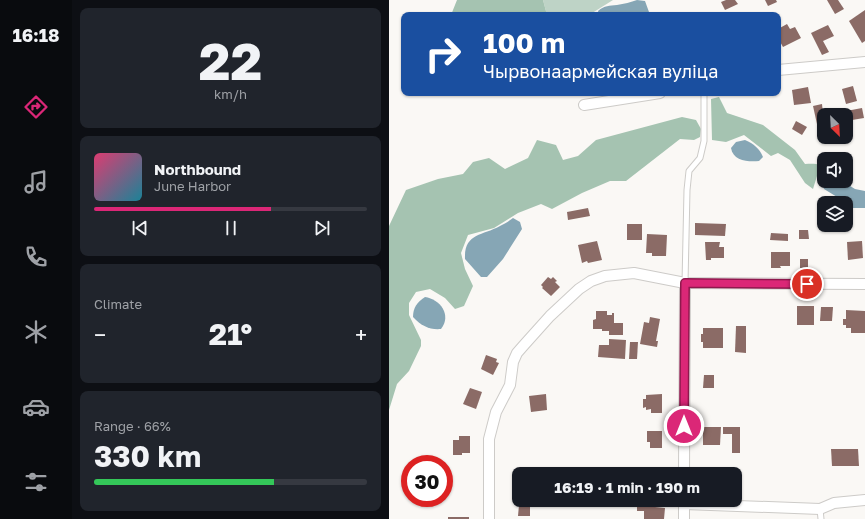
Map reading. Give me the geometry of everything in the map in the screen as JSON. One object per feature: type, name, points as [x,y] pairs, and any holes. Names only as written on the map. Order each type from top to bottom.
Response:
[{"type":"street","points":[[781,70],[865,62]]},
{"type":"street","points":[[584,105],[641,96]]},
{"type":"street","points":[[489,519],[489,439],[496,412],[510,385],[513,362],[523,345],[550,316],[579,289],[591,281],[605,276],[634,273],[685,283],[865,284]]},
{"type":"street","points":[[684,467],[685,283]]},
{"type":"street","points":[[741,507],[820,514],[834,503],[865,500]]},
{"type":"street","points":[[684,507],[684,519]]},
{"type":"lane","points":[[685,283],[687,190],[689,172],[700,158],[704,142],[704,96]]},
{"type":"green space","points":[[457,0],[543,0],[546,12],[452,12]]},
{"type":"green space","points":[[543,0],[613,0],[594,12],[546,12]]},
{"type":"green space","points":[[719,97],[727,113],[763,125],[795,150],[805,164],[817,164],[817,176],[813,189],[805,183],[790,160],[778,153],[771,156],[744,135],[726,142],[712,140],[711,99]]},
{"type":"green space","points":[[682,117],[696,120],[701,129],[700,137],[694,140],[680,139],[626,181],[610,181],[582,193],[552,209],[541,204],[518,213],[494,228],[468,235],[461,253],[465,269],[473,286],[464,306],[455,309],[445,298],[430,289],[416,292],[409,303],[409,315],[421,340],[421,346],[409,371],[397,384],[389,410],[389,226],[406,190],[438,179],[463,174],[473,162],[489,158],[505,169],[528,158],[537,140],[556,145],[563,160],[578,156],[596,140]]},
{"type":"water","points":[[637,0],[645,1],[649,12],[598,12],[600,9],[605,7]]},
{"type":"water","points":[[745,140],[754,145],[760,151],[763,157],[759,161],[742,160],[735,156],[732,152],[731,148],[736,142]]},
{"type":"water","points":[[853,188],[865,191],[865,208],[853,208],[853,196],[835,196],[824,189]]},
{"type":"water","points":[[513,218],[520,222],[522,229],[503,259],[487,277],[481,277],[465,259],[465,251],[468,244],[475,236],[500,226]]},
{"type":"water","points":[[425,297],[430,298],[440,304],[443,308],[445,318],[441,329],[426,327],[413,317],[416,306]]},
{"type":"building","points":[[726,0],[735,0],[738,4],[725,10],[721,2]]},
{"type":"building","points":[[765,0],[776,0],[777,2],[768,6]]},
{"type":"building","points":[[827,0],[838,0],[844,9],[835,14]]},
{"type":"building","points":[[865,10],[865,41],[862,43],[849,21]]},
{"type":"building","points":[[787,24],[790,29],[795,27],[801,38],[783,47],[781,43],[781,27]]},
{"type":"building","points":[[828,25],[834,36],[823,41],[829,52],[822,55],[811,33]]},
{"type":"building","points":[[853,86],[857,101],[846,104],[842,89]]},
{"type":"building","points":[[808,87],[811,103],[794,105],[792,90]]},
{"type":"building","points":[[822,104],[822,108],[817,108],[817,124],[813,106]]},
{"type":"building","points":[[862,108],[864,118],[853,120],[853,110]]},
{"type":"building","points":[[796,121],[807,127],[802,135],[792,129]]},
{"type":"building","points":[[588,208],[590,216],[568,220],[567,212]]},
{"type":"building","points":[[695,223],[726,224],[725,236],[695,235]]},
{"type":"building","points":[[627,224],[642,224],[642,240],[627,240]]},
{"type":"building","points":[[799,230],[808,230],[809,239],[799,239]]},
{"type":"building","points":[[771,233],[788,234],[788,241],[770,240]]},
{"type":"building","points":[[647,234],[667,235],[666,256],[652,256],[652,253],[646,253]]},
{"type":"building","points":[[597,241],[602,260],[588,263],[587,261],[582,263],[578,245]]},
{"type":"building","points":[[862,241],[863,258],[848,260],[847,242]]},
{"type":"building","points":[[705,242],[720,242],[719,247],[724,247],[724,258],[711,258],[711,260],[706,260]]},
{"type":"building","points":[[771,252],[790,252],[790,266],[771,268]]},
{"type":"building","points":[[800,259],[808,259],[808,268],[800,268]]},
{"type":"building","points":[[548,277],[551,279],[553,277],[557,281],[555,282],[560,287],[551,296],[542,288],[543,287],[541,285]]},
{"type":"building","points":[[797,306],[814,306],[814,325],[797,325]]},
{"type":"building","points":[[821,307],[833,307],[832,321],[820,321]]},
{"type":"building","points":[[846,310],[865,311],[865,333],[851,333],[851,328],[846,328],[846,325],[843,325],[843,319],[846,319]]},
{"type":"building","points":[[596,311],[607,311],[607,315],[612,315],[612,313],[614,313],[614,323],[623,323],[623,335],[609,335],[609,331],[593,329],[593,320],[596,319]]},
{"type":"building","points":[[650,317],[660,319],[656,341],[658,341],[657,347],[640,344],[644,322],[649,323]]},
{"type":"building","points":[[736,326],[746,326],[746,353],[735,352]]},
{"type":"building","points":[[703,328],[723,328],[723,348],[703,348],[701,334],[703,334]]},
{"type":"building","points":[[609,339],[626,340],[625,359],[598,357],[599,345],[609,345]]},
{"type":"building","points":[[630,342],[638,342],[637,359],[629,359]]},
{"type":"building","points":[[486,355],[497,359],[496,362],[499,363],[493,375],[481,369]]},
{"type":"building","points":[[704,375],[714,375],[714,388],[703,388]]},
{"type":"building","points":[[470,388],[482,392],[476,409],[463,404]]},
{"type":"building","points":[[546,394],[547,410],[531,412],[529,396]]},
{"type":"building","points":[[662,394],[662,413],[651,413],[651,409],[646,410],[646,407],[643,408],[643,399],[646,399],[646,395]]},
{"type":"building","points":[[703,427],[721,427],[720,445],[703,445]]},
{"type":"building","points":[[723,427],[740,427],[740,453],[732,453],[732,434],[723,434]]},
{"type":"building","points":[[647,431],[662,431],[662,448],[650,448],[650,442],[647,442]]},
{"type":"building","points":[[459,436],[470,436],[470,453],[453,455],[453,440],[459,440]]},
{"type":"building","points":[[831,449],[858,449],[859,466],[832,466]]},
{"type":"building","points":[[519,507],[530,507],[530,516],[518,516]]},
{"type":"building","points":[[637,507],[665,508],[664,519],[644,519],[644,511],[637,511]]},
{"type":"building","points":[[448,517],[469,517],[469,519],[448,519]]},
{"type":"route","points":[[684,426],[685,283],[807,284]]}]
